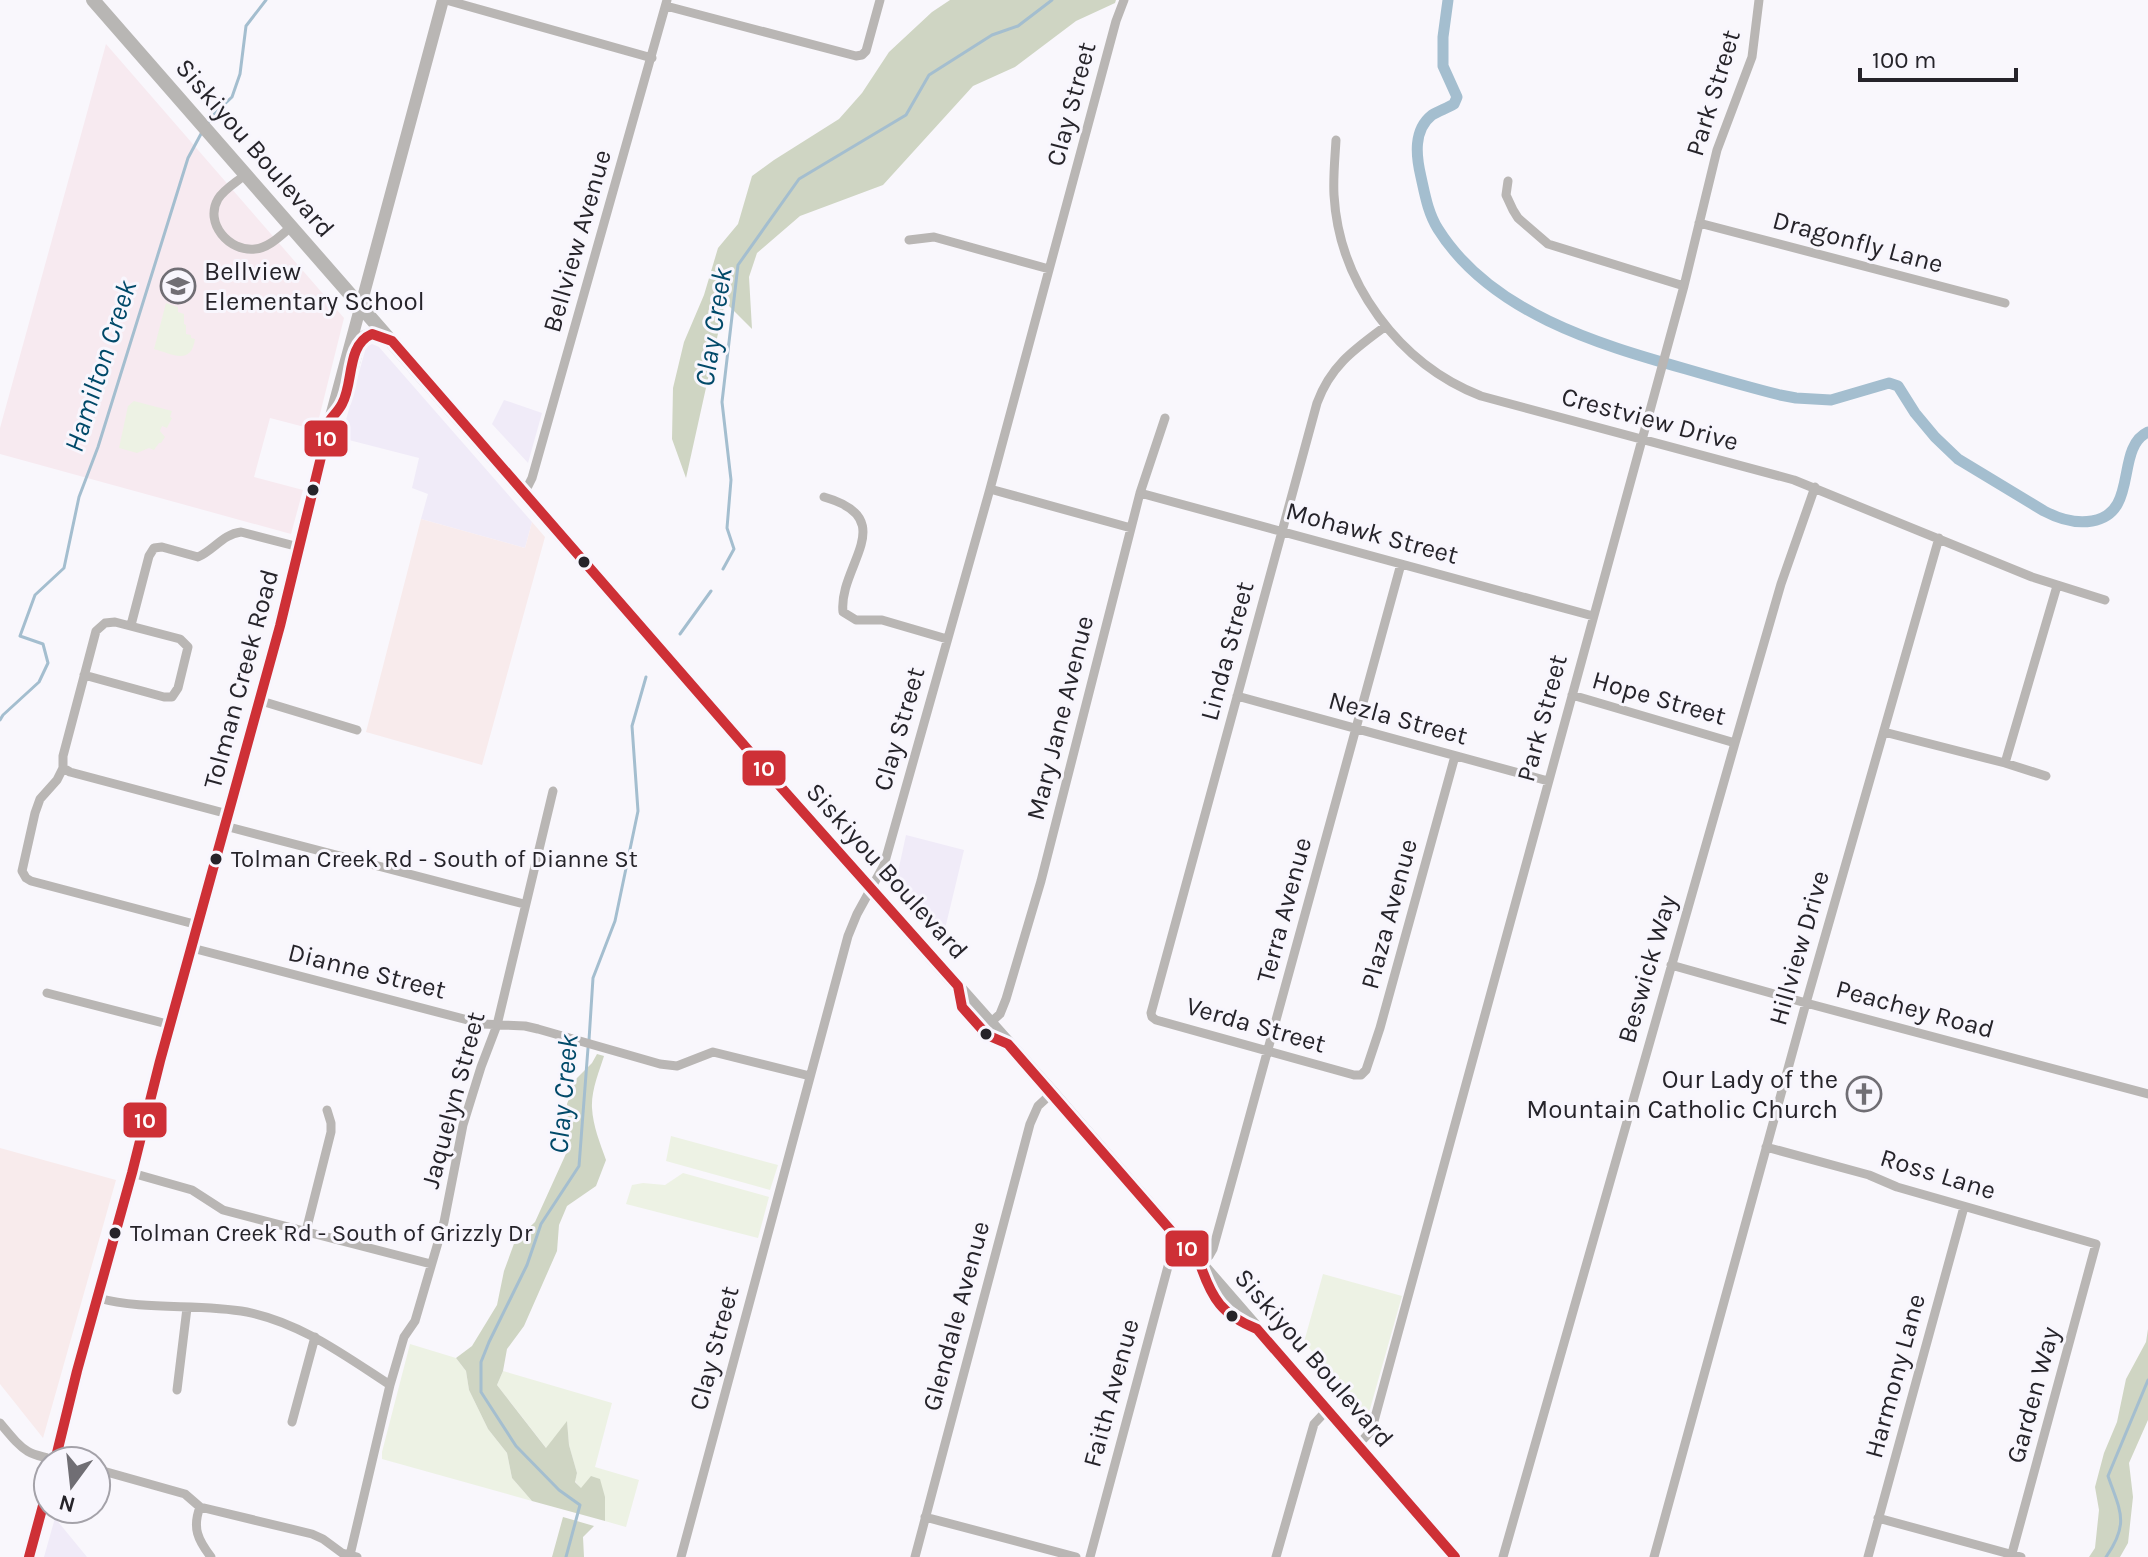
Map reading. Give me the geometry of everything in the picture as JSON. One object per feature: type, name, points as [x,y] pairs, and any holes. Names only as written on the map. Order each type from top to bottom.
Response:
[{"type":"main road","name":"Siskiyou Boulevard","points":[[93,0],[1455,1557]]},
{"type":"main road","points":[[330,420],[343,403],[361,341],[372,334],[392,341]]},
{"type":"street","points":[[444,0],[652,58]]},
{"type":"street","name":"Tolman Creek Road","points":[[63,1445],[160,1061],[280,626],[330,420],[444,0]]},
{"type":"street","points":[[666,3],[856,56],[866,51],[880,0]]},
{"type":"street","name":"Clay Street","points":[[681,1557],[848,936],[884,865],[1124,0]]},
{"type":"street","name":"Park Street","points":[[1358,1445],[1370,1432],[1374,1421],[1684,286],[1717,150],[1752,57],[1759,0]]},
{"type":"street","name":"Bellview Avenue","points":[[523,490],[532,478],[666,3]]},
{"type":"street","name":"Crestview Drive","points":[[1336,140],[1334,195],[1343,244],[1360,288],[1386,326],[1440,377],[1481,396],[1815,487],[2057,586],[2105,600]]},
{"type":"street","points":[[246,174],[219,198],[213,219],[218,231],[238,246],[253,250],[265,246],[292,226]]},
{"type":"street","points":[[1508,181],[1506,195],[1518,218],[1548,244],[1684,286]]},
{"type":"street","name":"Dragonfly Lane","points":[[1699,223],[2005,303]]},
{"type":"street","points":[[909,240],[934,237],[1049,269]]},
{"type":"street","name":"Linda Street","points":[[1151,1013],[1323,386],[1345,358],[1386,326]]},
{"type":"street","name":"Mary Jane Avenue","points":[[990,1023],[1000,1014],[1006,999],[1041,881],[1140,493],[1165,418]]},
{"type":"street","name":"Beswick Way","points":[[1503,1557],[1781,584],[1815,487]]},
{"type":"street","points":[[990,489],[1131,528]]},
{"type":"street","name":"Mohawk Street","points":[[1140,493],[1593,616]]},
{"type":"street","points":[[824,497],[839,501],[853,510],[863,528],[861,546],[842,597],[843,612],[856,620],[882,620],[947,639]]},
{"type":"street","points":[[131,625],[149,556],[154,548],[162,547],[198,557],[226,537],[241,532],[299,547]]},
{"type":"street","name":"Hillview Drive","points":[[1654,1557],[1806,1003],[1939,538]]},
{"type":"street","name":"Terra Avenue","points":[[1200,1264],[1213,1249],[1401,564]]},
{"type":"street","points":[[2005,763],[2057,586]]},
{"type":"street","points":[[84,675],[172,697],[176,693],[188,647],[183,640],[131,625],[110,622],[96,631],[84,675],[63,756],[63,768],[56,783],[40,799],[22,871],[26,878],[198,925]]},
{"type":"street","name":"Hope Street","points":[[1572,695],[1735,743]]},
{"type":"street","name":"Nezla Street","points":[[1237,696],[1548,781]]},
{"type":"street","points":[[258,700],[357,730]]},
{"type":"street","points":[[1884,732],[2046,776]]},
{"type":"street","name":"Plaza Avenue","points":[[1354,1075],[1361,1075],[1366,1070],[1374,1050],[1455,756]]},
{"type":"street","points":[[63,768],[226,820],[524,904]]},
{"type":"street","name":"Jaquelyn Street","points":[[353,1556],[390,1385],[404,1337],[415,1321],[444,1222],[463,1125],[497,1025],[553,791]]},
{"type":"street","name":"Dianne Street","points":[[192,948],[483,1024],[538,1029],[660,1064],[677,1066],[713,1052],[810,1076]]},
{"type":"street","name":"Peachey Road","points":[[1671,965],[2148,1094]]},
{"type":"street","points":[[47,993],[171,1025]]},
{"type":"street","name":"Verda Street","points":[[1151,1013],[1156,1020],[1354,1075]]},
{"type":"street","name":"Glendale Avenue","points":[[915,1557],[1030,1124],[1038,1106],[1052,1093]]},
{"type":"street","points":[[306,1231],[331,1132],[327,1110]]},
{"type":"street","name":"Ross Lane","points":[[1766,1147],[2096,1244]]},
{"type":"street","points":[[132,1173],[192,1190],[223,1210],[431,1264]]},
{"type":"street","name":"Harmony Lane","points":[[1868,1557],[1964,1207]]},
{"type":"street","name":"Faith Avenue","points":[[1090,1557],[1170,1259],[1183,1244]]},
{"type":"street","name":"Garden Way","points":[[2015,1556],[2096,1244]]},
{"type":"street","points":[[98,1298],[143,1306],[217,1308],[277,1320],[315,1337],[390,1385]]},
{"type":"street","points":[[177,1390],[187,1308]]},
{"type":"street","points":[[292,1422],[315,1337]]},
{"type":"street","points":[[1276,1557],[1314,1424],[1327,1410]]},
{"type":"street","points":[[0,1423],[25,1451],[32,1453]]},
{"type":"street","points":[[112,1473],[185,1494],[200,1507],[312,1534],[335,1550],[353,1556]]},
{"type":"street","points":[[200,1507],[197,1535],[211,1557]]},
{"type":"street","points":[[925,1517],[1076,1557]]},
{"type":"street","points":[[1878,1518],[2015,1556]]},
{"type":"street","points":[[29,1557],[38,1525]]},
{"type":"shaded area","name":"Bellview Elementary School","points":[[106,44],[344,318],[316,430],[270,418],[254,477],[303,490],[291,534],[0,454],[0,428]]},
{"type":"shaded area","points":[[166,303],[178,307],[178,312],[184,314],[186,334],[195,339],[193,347],[185,355],[154,349]]},
{"type":"shaded area","points":[[372,344],[379,347],[532,522],[525,548],[421,519],[428,494],[412,488],[419,458],[341,438],[366,347]]},
{"type":"shaded area","points":[[504,400],[542,413],[528,463],[492,424]]},
{"type":"shaded area","points":[[134,401],[172,411],[167,428],[162,426],[160,431],[165,437],[154,450],[149,448],[137,453],[119,448],[128,406]]},
{"type":"shaded area","points":[[421,519],[525,548],[532,522],[545,537],[482,765],[366,732]]},
{"type":"shaded area","points":[[906,835],[964,850],[944,933],[896,881]]},
{"type":"shaded area","points":[[671,1136],[778,1165],[770,1190],[666,1161]]},
{"type":"shaded area","points":[[0,1148],[116,1180],[43,1438],[0,1384]]},
{"type":"shaded area","points":[[683,1173],[769,1197],[758,1238],[626,1204],[632,1185],[665,1185]]},
{"type":"shaded area","points":[[1323,1274],[1402,1296],[1367,1415],[1304,1342]]},
{"type":"shaded area","points":[[410,1344],[456,1358],[466,1371],[469,1390],[488,1429],[507,1453],[512,1478],[532,1501],[382,1459]]},
{"type":"shaded area","points":[[503,1371],[612,1403],[595,1467],[639,1480],[626,1527],[605,1521],[605,1497],[581,1489],[575,1481],[577,1473],[569,1445],[567,1422],[547,1449],[497,1385]]},
{"type":"shaded area","points":[[53,1525],[61,1525],[87,1557],[44,1557]]},
{"type":"green space","points":[[950,0],[1116,0],[1076,21],[1015,67],[973,86],[883,185],[800,216],[757,253],[749,277],[752,329],[725,302],[686,478],[672,439],[673,388],[684,342],[704,295],[718,248],[738,224],[752,176],[839,119],[862,93],[889,52],[932,12]]},
{"type":"green space","points":[[597,1054],[604,1056],[594,1088],[592,1108],[606,1160],[596,1186],[567,1206],[559,1225],[557,1251],[524,1326],[507,1349],[497,1385],[546,1448],[567,1421],[569,1445],[577,1473],[575,1482],[581,1488],[591,1476],[600,1479],[605,1497],[605,1521],[532,1501],[512,1478],[507,1453],[488,1429],[469,1390],[466,1371],[456,1358],[472,1346],[497,1305],[504,1271],[515,1241],[535,1222],[569,1147],[567,1104],[576,1079]]},
{"type":"green space","points":[[2148,1329],[2148,1420],[2129,1463],[2133,1497],[2128,1543],[2120,1557],[2089,1557],[2095,1548],[2099,1510],[2095,1487],[2117,1422],[2126,1379],[2146,1342]]},
{"type":"green space","points":[[563,1517],[594,1526],[583,1537],[584,1557],[552,1557]]},
{"type":"waterway","name":"Hamilton Creek","points":[[209,122],[232,97],[240,74],[246,26],[266,0]]},
{"type":"waterway","name":"Clay Creek","points":[[723,569],[734,549],[727,528],[731,480],[722,402],[738,265],[799,179],[906,115],[929,75],[992,35],[1018,26],[1052,0]]},
{"type":"waterway","points":[[1448,0],[1443,66],[1457,97],[1454,104],[1426,121],[1419,136],[1418,161],[1424,190],[1438,229],[1460,258],[1486,282],[1516,303],[1582,336],[1780,395],[1831,400],[1889,383],[1898,386],[1915,413],[1958,459],[2044,511],[2067,520],[2092,521],[2107,516],[2122,494],[2132,452],[2138,440],[2148,432]]},
{"type":"waterway","name":"Hamilton Creek","points":[[0,720],[39,682],[48,663],[43,644],[20,636],[35,595],[64,568],[79,497],[98,447],[188,158],[202,132]]},
{"type":"waterway","name":"Clay Creek","points":[[680,634],[711,591]]},
{"type":"waterway","name":"Clay Creek","points":[[589,1040],[593,978],[615,921],[638,811],[632,726],[646,677]]},
{"type":"waterway","name":"Clay Creek","points":[[566,1557],[580,1505],[559,1490],[516,1446],[481,1392],[481,1362],[527,1265],[541,1224],[579,1166],[588,1048]]},
{"type":"waterway","points":[[2106,1557],[2120,1526],[2119,1508],[2108,1476],[2148,1380]]},
{"type":"transit line","name":"10","points":[[59,1445],[160,1061],[280,626],[330,420],[346,395],[354,355],[364,339],[372,334],[392,341],[958,986],[962,1007],[987,1035],[1008,1044],[1200,1264],[1220,1304],[1235,1318],[1257,1329],[1455,1557]]},
{"type":"transit line","name":"10","points":[[29,1557],[38,1525]]},
{"type":"place","name":"Bellview Elementary School","points":[[178,286]]},
{"type":"place","name":"Tolman Creek Rd - South of Dianne St","points":[[216,859]]},
{"type":"place","name":"Our Lady of the Mountain Catholic Church","points":[[1864,1094]]},
{"type":"place","name":"Tolman Creek Rd - South of Grizzly Dr","points":[[115,1233]]}]
